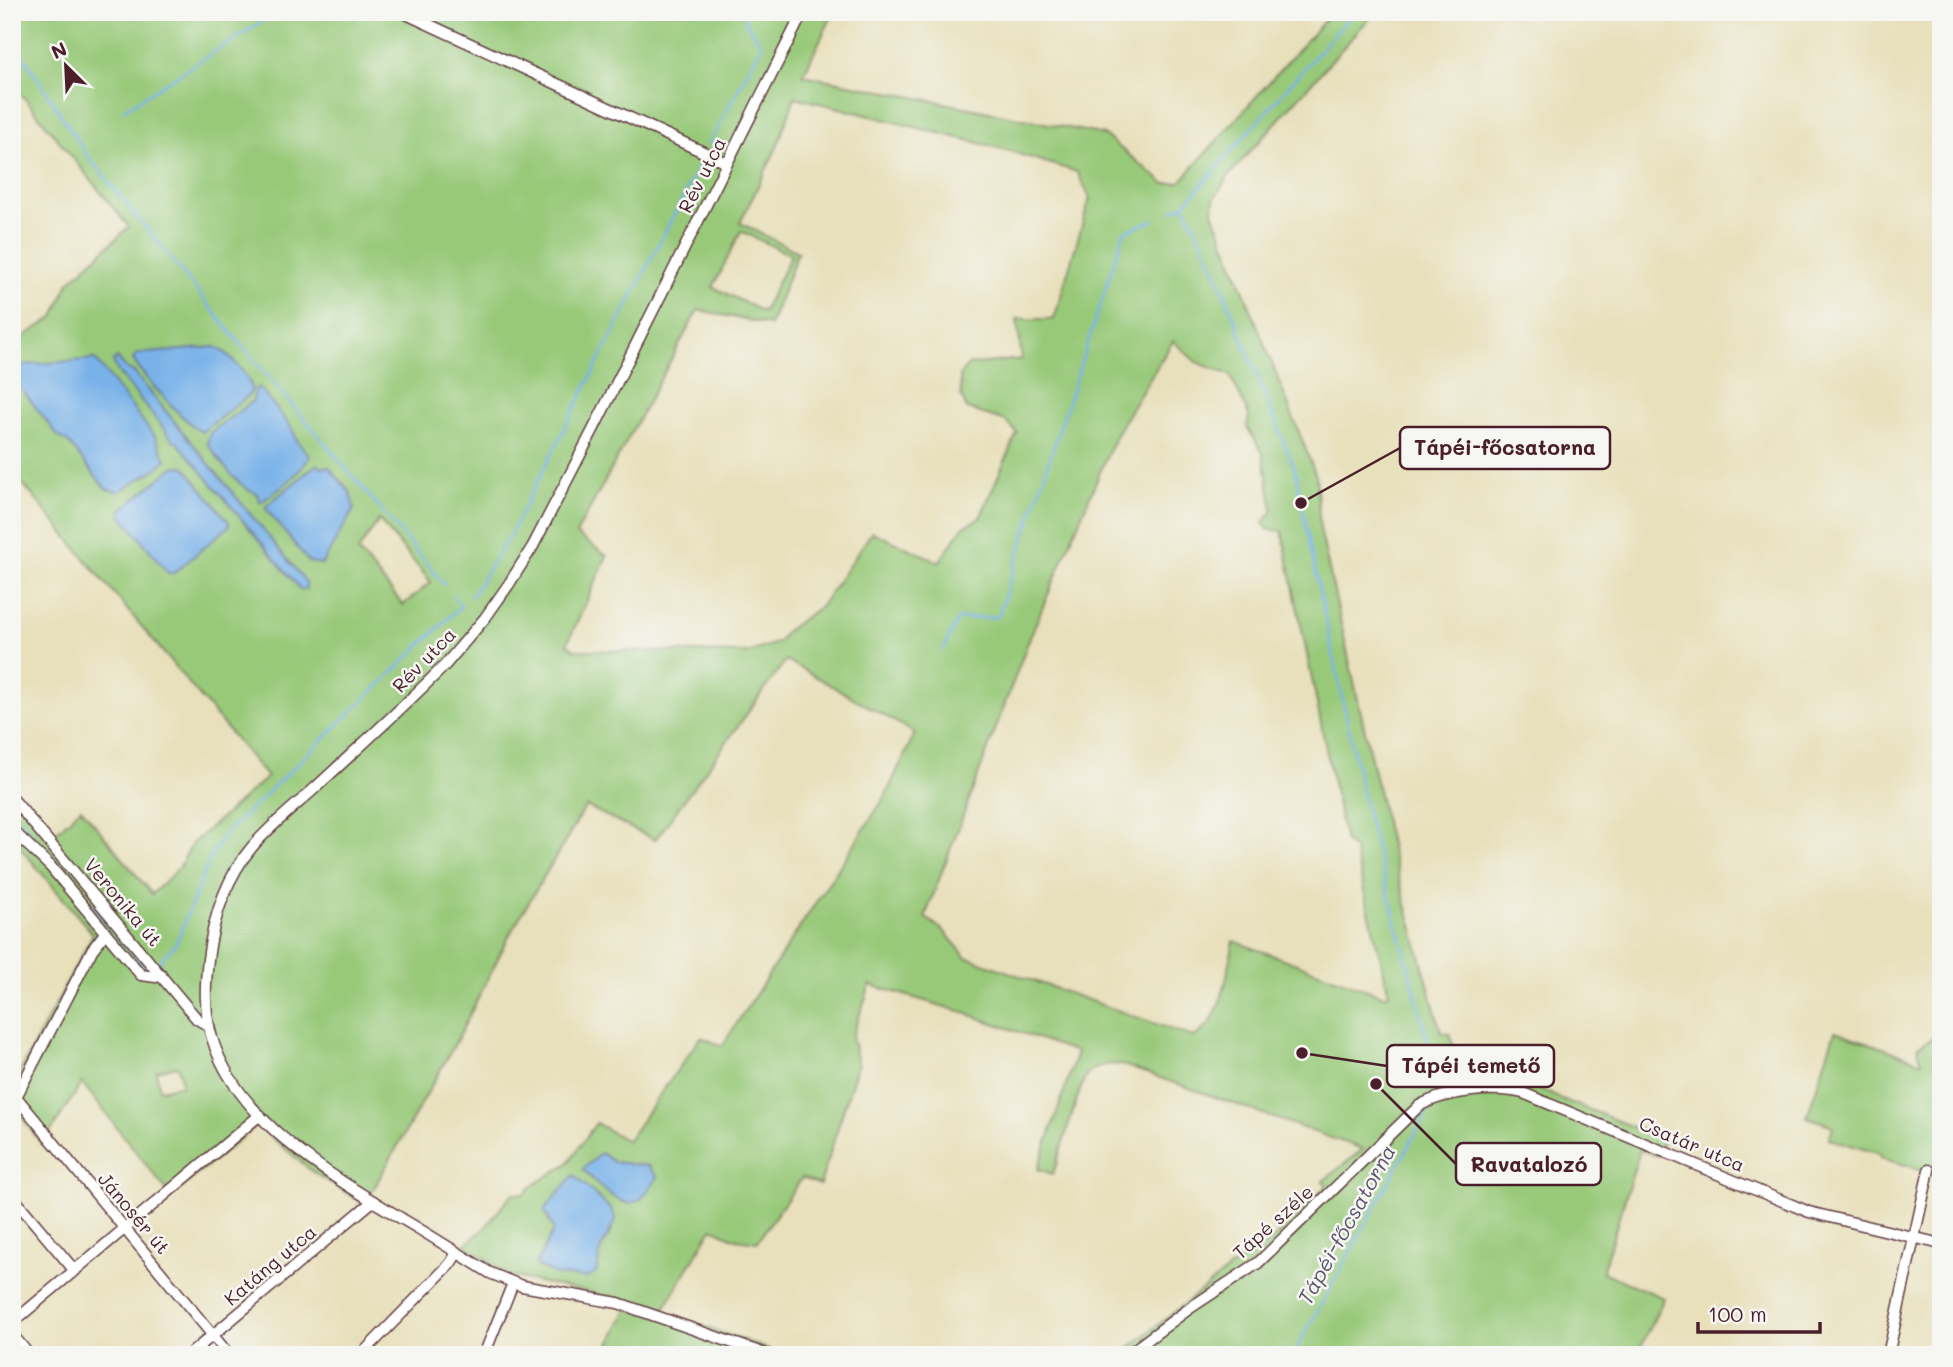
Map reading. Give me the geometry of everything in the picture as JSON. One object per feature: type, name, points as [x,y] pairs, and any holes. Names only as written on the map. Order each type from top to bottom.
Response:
[{"type":"street","points":[[402,12],[727,163]]},
{"type":"street","name":"Rév utca","points":[[768,1355],[618,1303],[513,1283],[457,1253],[324,1170],[260,1115],[228,1074],[216,1051],[209,1026],[205,986],[214,925],[227,887],[243,860],[261,838],[445,665],[509,584],[533,545],[803,12]]},
{"type":"street","name":"Veronika út","points":[[12,798],[197,1019],[209,1026]]},
{"type":"street","points":[[12,830],[50,866],[141,975],[156,977],[161,974]]},
{"type":"street","points":[[14,1095],[92,950],[105,933]]},
{"type":"street","name":"Csatár utca","points":[[1430,1100],[1485,1090],[1523,1093],[1809,1212],[1941,1244]]},
{"type":"street","name":"Jánosér út","points":[[14,1095],[229,1355]]},
{"type":"street","name":"Tápé széle","points":[[1127,1355],[1190,1308],[1258,1263],[1414,1110],[1430,1100]]},
{"type":"street","points":[[12,1323],[260,1115]]},
{"type":"street","points":[[1888,1355],[1929,1170]]},
{"type":"street","points":[[12,1196],[75,1271]]},
{"type":"street","name":"Katáng utca","points":[[189,1355],[373,1201]]},
{"type":"street","points":[[361,1355],[450,1264],[457,1253]]},
{"type":"street","points":[[484,1355],[513,1283]]},
{"type":"street","points":[[12,1334],[29,1355]]},
{"type":"green space","points":[[12,12],[834,12],[803,75],[1104,135],[1165,184],[1180,182],[1332,12],[1375,12],[1230,174],[1214,199],[1213,212],[1316,476],[1320,529],[1392,853],[1441,1032],[1450,1034],[1455,1053],[1664,1139],[1657,1156],[1640,1150],[1602,1272],[1664,1298],[1637,1355],[1120,1355],[1248,1254],[1269,1243],[1327,1185],[1323,1181],[1363,1149],[1123,1065],[1109,1064],[1087,1074],[1053,1174],[1038,1169],[1077,1052],[956,1010],[870,985],[852,1037],[858,1063],[820,1185],[802,1178],[757,1242],[736,1239],[712,1228],[662,1312],[785,1355],[610,1355],[608,1348],[631,1301],[510,1276],[465,1245],[484,1229],[513,1193],[524,1195],[531,1187],[568,1163],[596,1123],[627,1141],[701,1037],[722,1046],[885,797],[915,733],[786,660],[655,840],[586,806],[511,932],[457,1040],[365,1204],[314,1173],[257,1125],[171,1196],[82,1083],[42,1145],[12,1103],[12,1087],[93,934],[12,838],[12,790],[50,838],[81,808],[152,894],[179,868],[192,844],[267,777],[12,471],[12,344],[54,317],[69,282],[129,227],[12,83]],"holes":[[[795,97],[1003,149],[1077,172],[1090,198],[1054,319],[1017,319],[1022,359],[968,365],[960,375],[961,396],[967,409],[1006,421],[1017,433],[980,518],[963,527],[939,562],[872,532],[821,606],[786,631],[779,642],[748,653],[575,650],[567,644],[607,556],[576,534],[698,310],[770,325],[798,252],[740,223],[777,147]],[[741,231],[791,255],[763,312],[713,287]],[[1173,341],[1196,362],[1230,375],[1249,415],[1247,427],[1263,453],[1273,510],[1263,524],[1269,530],[1282,531],[1345,842],[1354,849],[1389,994],[1384,996],[1234,941],[1217,1009],[1211,1021],[1193,1037],[966,957],[944,931],[925,917],[1030,637],[1117,432]],[[379,520],[431,582],[403,605],[358,551]],[[178,1066],[182,1085],[160,1090],[156,1071]],[[614,1162],[648,1166],[624,1202],[600,1187]],[[554,1230],[611,1232],[601,1248],[599,1259],[536,1265]]]},
{"type":"green space","points":[[1835,1031],[1922,1062],[1917,1047],[1933,1038],[1941,1041],[1941,1132],[1933,1173],[1829,1139],[1833,1126],[1807,1117]]},
{"type":"water","points":[[215,347],[237,365],[252,389],[249,395],[202,432],[165,398],[133,359],[137,354]]},
{"type":"water","points":[[117,358],[128,370],[133,371],[306,582],[306,589],[300,589],[173,440],[118,372],[113,361]]},
{"type":"water","points":[[95,359],[155,437],[166,459],[159,467],[119,492],[106,489],[68,442],[59,437],[12,377],[12,366]]},
{"type":"water","points":[[259,387],[310,456],[288,482],[260,502],[258,494],[237,480],[207,443],[210,433],[253,401],[255,390]]},
{"type":"water","points":[[317,464],[329,467],[350,492],[354,509],[322,564],[309,562],[266,509],[266,506]]},
{"type":"water","points":[[184,466],[229,522],[229,526],[174,573],[168,573],[121,515],[121,510],[174,467]]},
{"type":"water","points":[[601,1153],[614,1162],[648,1166],[658,1177],[641,1199],[630,1204],[623,1202],[604,1190],[583,1169]]},
{"type":"water","points":[[574,1175],[612,1210],[616,1220],[601,1248],[597,1272],[588,1278],[555,1275],[536,1265],[554,1230],[544,1210]]},
{"type":"waterway","points":[[123,110],[277,12]]},
{"type":"waterway","name":"Tápéi-főcsatorna","points":[[1173,210],[1184,205],[1354,12]]},
{"type":"waterway","points":[[709,144],[762,45],[745,21],[745,15]]},
{"type":"waterway","points":[[12,41],[15,45]]},
{"type":"waterway","points":[[24,57],[87,155],[232,334],[445,585]]},
{"type":"waterway","points":[[471,597],[510,535],[701,162]]},
{"type":"waterway","name":"Tápéi-főcsatorna","points":[[1184,205],[1211,260],[1296,472],[1366,810],[1439,1089]]},
{"type":"waterway","points":[[943,650],[958,619],[998,617],[1124,232],[1154,220]]},
{"type":"waterway","points":[[159,962],[176,943],[211,856],[225,834],[461,606],[453,596]]},
{"type":"waterway","points":[[12,811],[147,971]]},
{"type":"waterway","name":"Tápéi-főcsatorna","points":[[1293,1355],[1428,1111]]},
{"type":"place","name":"Tápéi-főcsatorna","points":[[1301,503]]},
{"type":"place","name":"Tápéi temető","points":[[1302,1053]]},
{"type":"place","name":"Ravatalozó","points":[[1376,1084]]}]
